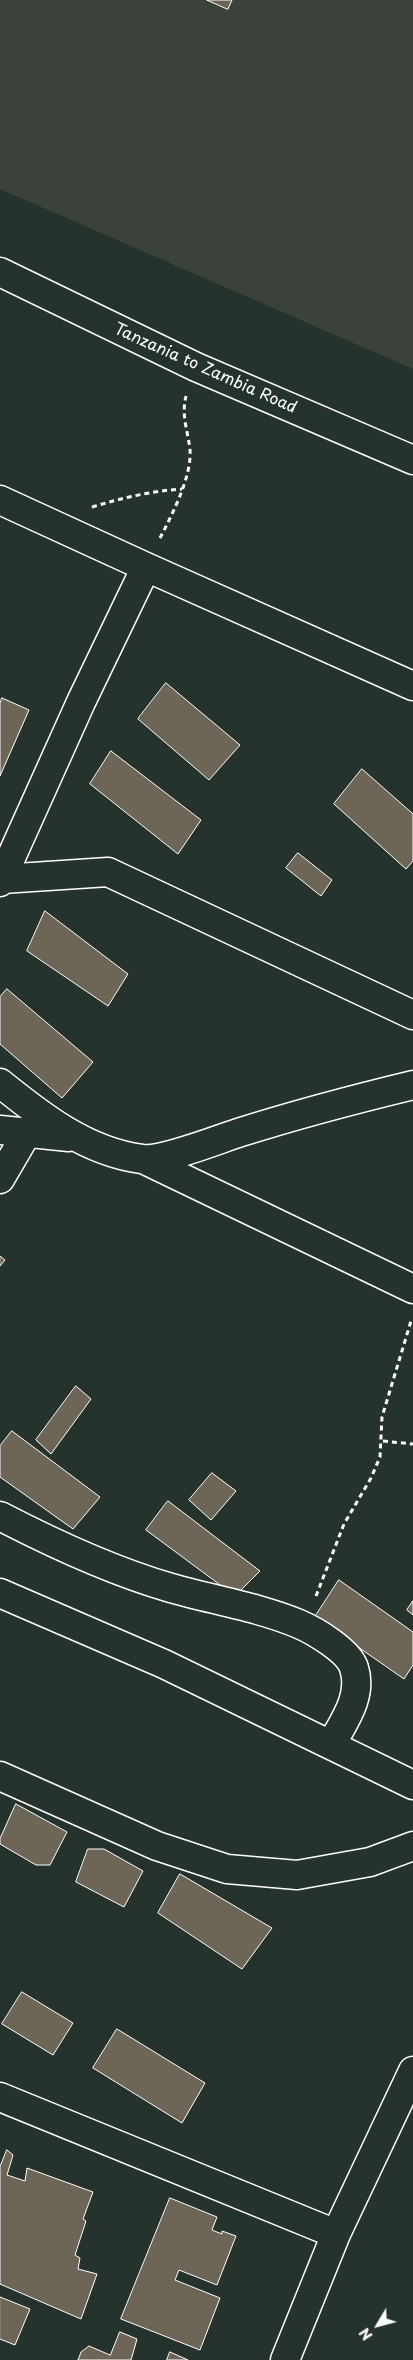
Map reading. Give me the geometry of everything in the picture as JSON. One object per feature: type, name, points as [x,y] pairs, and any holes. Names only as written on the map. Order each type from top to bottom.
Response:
[{"type":"main road","name":"Tanzania to Zambia Road","points":[[0,272],[196,367],[413,460]]},
{"type":"main road","points":[[0,500],[413,686]]},
{"type":"main road","points":[[146,567],[81,702],[1,880],[108,872],[413,1015]]},
{"type":"main road","points":[[0,1083],[13,1102],[75,1138],[114,1154],[145,1160],[413,1289]]},
{"type":"main road","points":[[145,1160],[186,1150],[346,1102],[413,1085]]},
{"type":"main road","points":[[0,1130],[28,1131],[75,1138]]},
{"type":"main road","points":[[0,1179],[28,1131]]},
{"type":"main road","points":[[0,1516],[89,1558],[133,1575],[169,1588],[299,1624],[333,1644],[354,1666],[358,1689],[331,1745]]},
{"type":"main road","points":[[0,1593],[164,1664],[413,1785]]},
{"type":"main road","points":[[0,1776],[157,1846],[227,1869],[296,1875],[370,1862],[413,1846]]},
{"type":"main road","points":[[284,2360],[336,2234],[413,2071]]},
{"type":"main road","points":[[0,2097],[336,2234]]},
{"type":"path","points":[[146,567],[171,517],[182,489],[188,465],[190,450],[183,420],[184,404],[196,367]]},
{"type":"path","points":[[53,525],[92,507],[130,496],[157,490],[182,489]]},
{"type":"path","points":[[299,1624],[316,1595],[344,1524],[371,1478],[380,1457],[383,1441],[382,1417],[413,1314]]},
{"type":"path","points":[[383,1441],[413,1444]]},
{"type":"shaded area","points":[[0,0],[413,0],[413,369],[0,189]]},
{"type":"building","points":[[207,0],[232,0],[228,9]]},
{"type":"building","points":[[166,683],[240,745],[209,780],[138,719]]},
{"type":"building","points":[[2,698],[29,710],[0,776],[0,704]]},
{"type":"building","points":[[111,751],[201,820],[178,854],[90,784]]},
{"type":"building","points":[[362,769],[413,814],[413,861],[406,869],[334,804]]},
{"type":"building","points":[[298,853],[332,880],[321,896],[286,868]]},
{"type":"building","points":[[45,911],[128,974],[108,1006],[27,951]]},
{"type":"building","points":[[7,989],[93,1062],[62,1098],[0,1044],[0,997]]},
{"type":"building","points":[[0,1256],[5,1260],[0,1266]]},
{"type":"building","points":[[76,1386],[91,1399],[51,1454],[36,1440]]},
{"type":"building","points":[[12,1431],[100,1497],[73,1529],[0,1477],[0,1446]]},
{"type":"building","points":[[212,1473],[236,1491],[211,1520],[189,1500]]},
{"type":"building","points":[[168,1501],[260,1571],[235,1596],[146,1530]]},
{"type":"building","points":[[339,1580],[413,1632],[413,1665],[404,1679],[315,1617]]},
{"type":"building","points":[[413,1601],[413,1615],[407,1610]]},
{"type":"building","points":[[16,1804],[67,1832],[50,1865],[36,1865],[0,1844],[0,1839]]},
{"type":"building","points":[[88,1849],[104,1849],[143,1871],[124,1907],[76,1882]]},
{"type":"building","points":[[180,1874],[272,1928],[242,1969],[158,1913]]},
{"type":"building","points":[[22,1992],[73,2023],[53,2055],[2,2024]]},
{"type":"building","points":[[117,2029],[205,2083],[182,2123],[93,2068]]},
{"type":"building","points":[[7,2150],[13,2155],[7,2175],[25,2181],[27,2168],[93,2192],[83,2219],[86,2221],[75,2255],[80,2258],[78,2269],[97,2274],[81,2319],[0,2284],[0,2167]]},
{"type":"building","points":[[170,2198],[217,2217],[212,2230],[236,2236],[217,2285],[179,2270],[175,2280],[220,2298],[200,2350],[121,2319]]},
{"type":"building","points":[[0,2297],[30,2309],[15,2345],[0,2339]]},
{"type":"building","points":[[120,2332],[137,2339],[131,2360],[78,2360],[81,2352],[89,2346],[110,2355]]},
{"type":"building","points":[[170,2352],[188,2360],[167,2360]]}]
